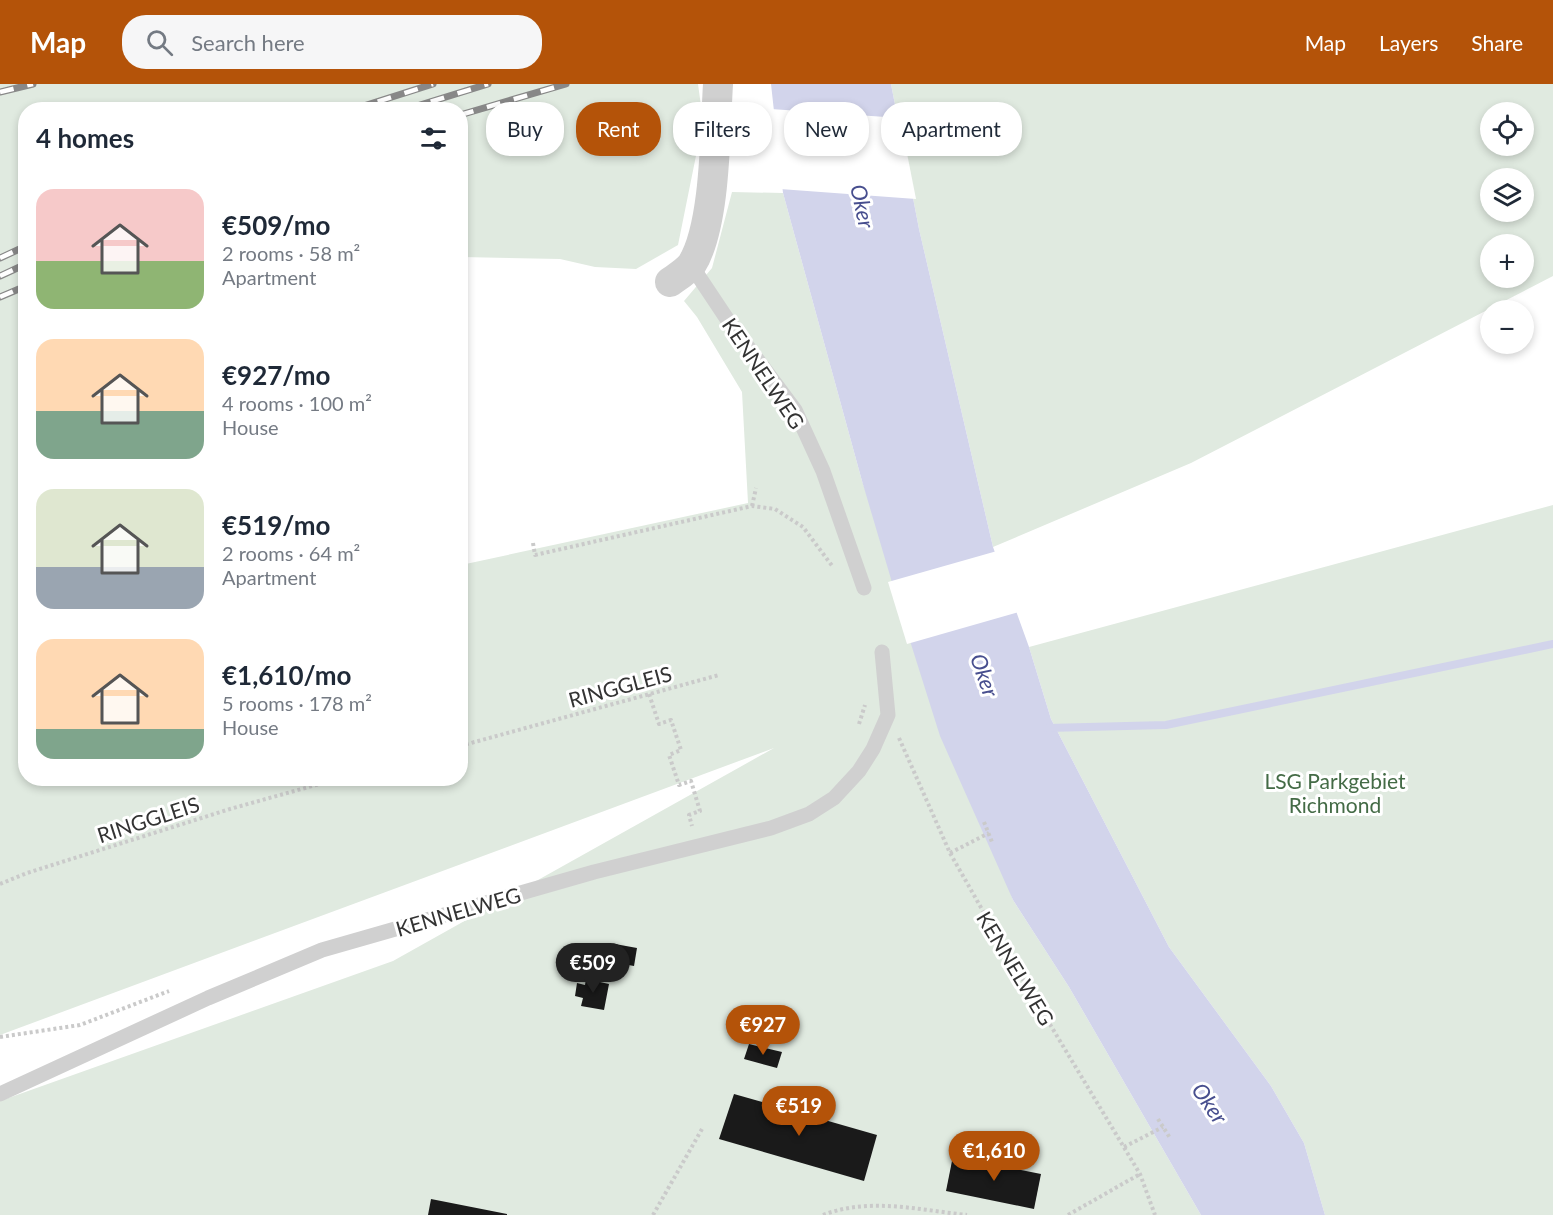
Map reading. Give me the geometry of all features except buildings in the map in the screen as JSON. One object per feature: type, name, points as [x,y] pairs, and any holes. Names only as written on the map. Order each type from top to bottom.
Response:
[{"type":"street","name":"KENNELWEG","points":[[681,274],[705,231],[718,84]]},
{"type":"lane","name":"KENNELWEG","points":[[681,274],[727,319],[795,410],[823,471],[864,588]]},
{"type":"lane","points":[[882,652],[888,715]]},
{"type":"lane","name":"KENNELWEG","points":[[0,1094],[208,998],[322,950],[594,872],[771,828],[809,814],[834,798],[859,771],[888,715]]},
{"type":"path","points":[[752,506],[756,488]]},
{"type":"path","points":[[533,543],[535,555],[752,506],[775,509],[803,527],[838,575]]},
{"type":"path","name":"RINGGLEIS","points":[[468,744],[719,675]]},
{"type":"path","points":[[650,694],[659,724],[671,720],[681,750],[669,755],[679,785],[691,781],[700,811],[689,815],[699,845]]},
{"type":"path","points":[[859,726],[865,706],[865,696]]},
{"type":"path","name":"KENNELWEG","points":[[888,715],[950,853],[1004,948],[1140,1174],[1155,1215]]},
{"type":"path","name":"RINGGLEIS","points":[[0,884],[230,809],[312,786]]},
{"type":"path","points":[[984,822],[992,842]]},
{"type":"path","points":[[950,853],[988,833]]},
{"type":"path","points":[[0,1037],[80,1025],[185,985],[208,998]]},
{"type":"path","points":[[1158,1119],[1170,1138]]},
{"type":"path","points":[[1124,1147],[1163,1127]]},
{"type":"path","points":[[653,1215],[702,1130]]},
{"type":"path","points":[[1068,1215],[1140,1174]]},
{"type":"path","points":[[823,1215],[842,1208],[870,1204],[967,1215]]},
{"type":"green space","points":[[0,84],[698,84],[700,102],[673,102],[673,156],[696,156],[678,245],[636,269],[595,267],[560,259],[468,257],[468,102],[18,102],[18,786],[468,786],[468,563],[748,503],[742,392],[697,317],[684,301],[712,268],[732,192],[783,193],[862,481],[1013,900],[1069,987],[1201,1215],[0,1215],[0,1101],[393,961],[774,748],[0,1035]]},
{"type":"green space","points":[[891,84],[1553,84],[1553,276],[1534,286],[1534,234],[1480,234],[1480,288],[1530,288],[1507,300],[1480,300],[1480,314],[1191,463],[993,547],[919,229],[905,156],[1022,156],[1022,102],[894,102]]},
{"type":"green space","name":"LSG Parkgebiet Richmond","points":[[1553,505],[1553,1215],[1325,1215],[1304,1143],[1271,1086],[1169,947],[1051,719],[1029,647]]},
{"type":"water","name":"Oker","points":[[771,84],[891,84],[894,102],[881,102],[881,156],[905,156],[919,229],[993,547],[1029,647],[1051,719],[1169,947],[1271,1086],[1304,1143],[1325,1215],[1201,1215],[1069,987],[1013,900],[940,736],[862,481],[783,193]]},
{"type":"pier","points":[[772,109],[784,110],[784,156],[869,156],[869,116],[881,117],[881,156],[908,156],[916,199],[780,189]]},
{"type":"pier","points":[[997,551],[1019,612],[907,644],[888,582]]},
{"type":"waterway","points":[[1047,728],[1166,725],[1553,644]]},
{"type":"railway","points":[[0,92],[33,84]]},
{"type":"railway","points":[[376,102],[433,84]]},
{"type":"railway","points":[[430,102],[488,84]]},
{"type":"railway","points":[[468,113],[566,84]]},
{"type":"railway","points":[[0,258],[18,250]]},
{"type":"railway","points":[[0,276],[18,268]]},
{"type":"railway","points":[[0,297],[18,289]]}]
